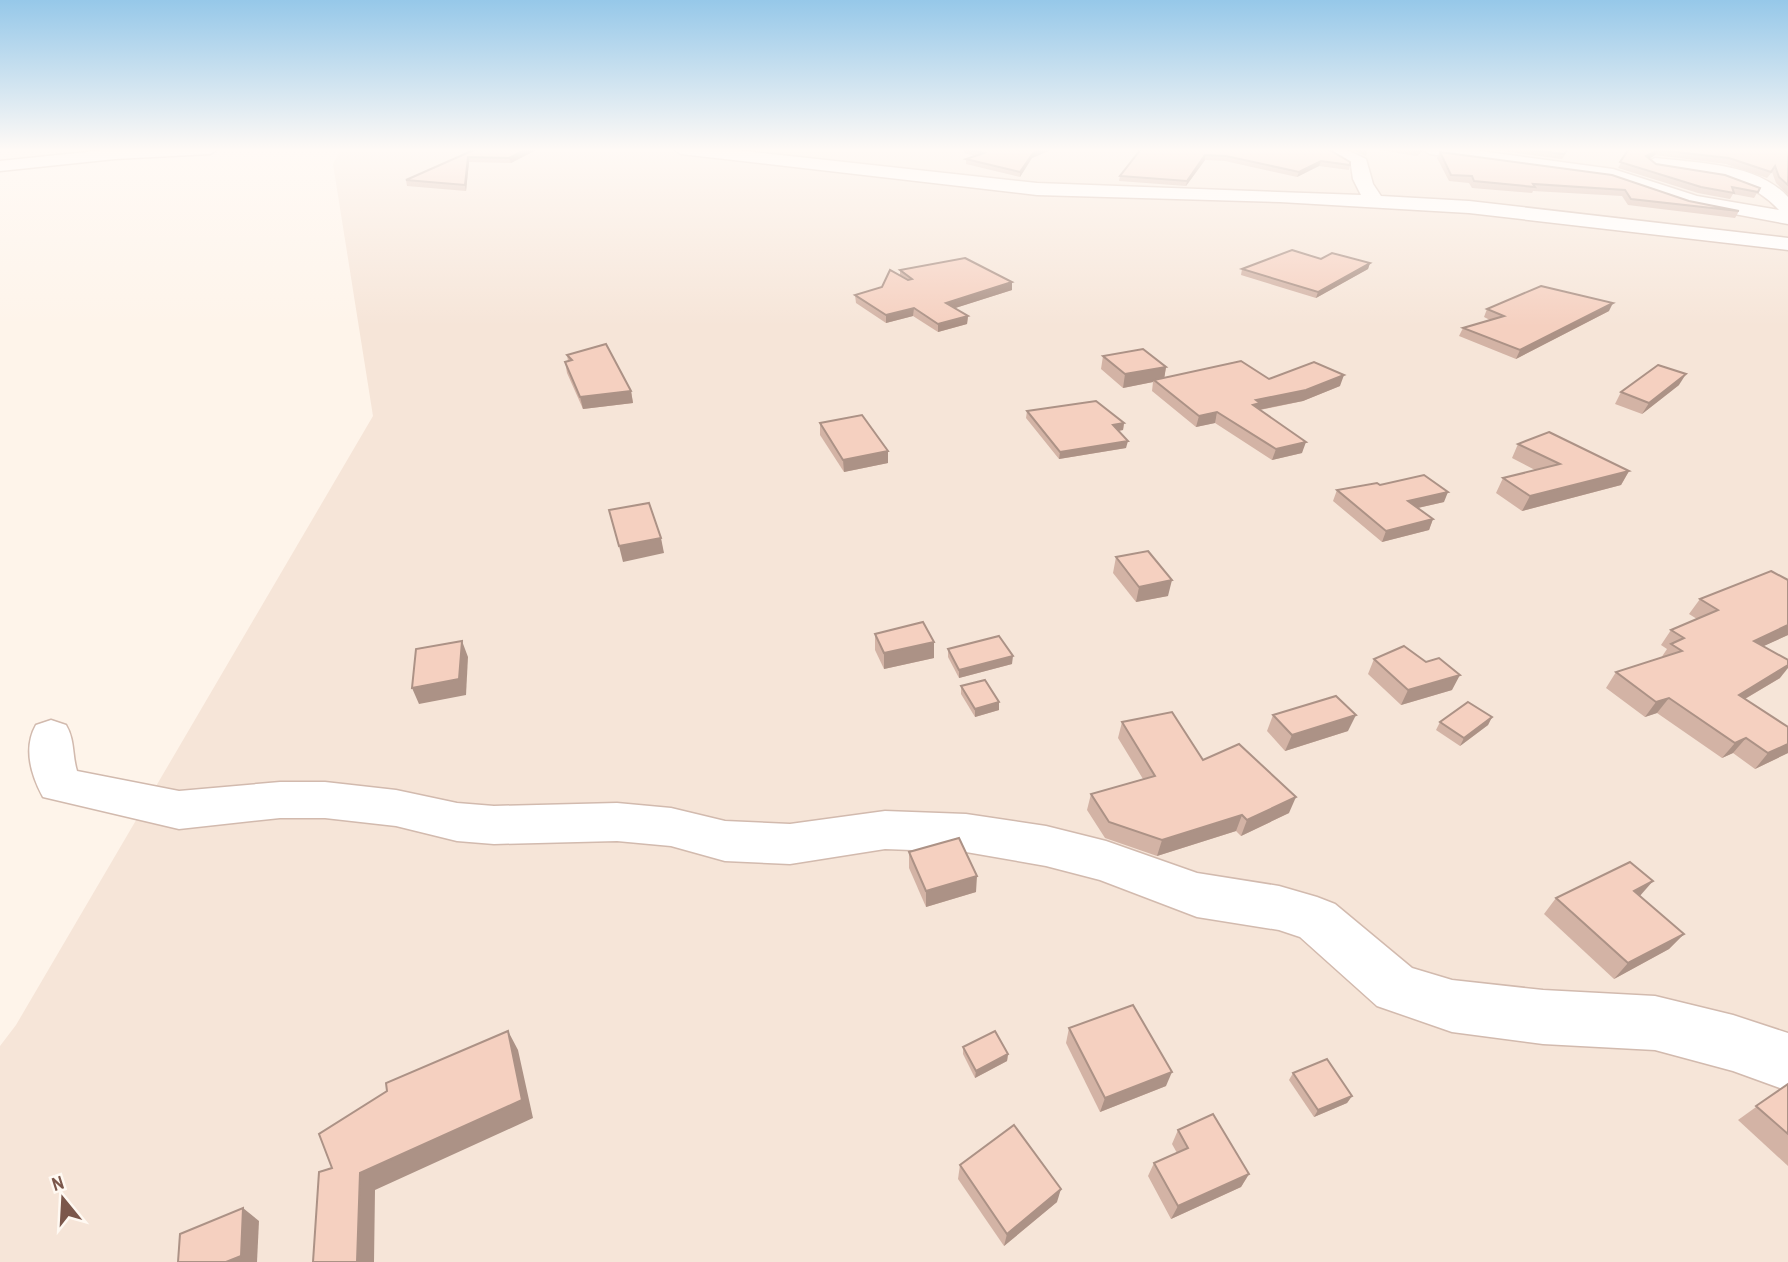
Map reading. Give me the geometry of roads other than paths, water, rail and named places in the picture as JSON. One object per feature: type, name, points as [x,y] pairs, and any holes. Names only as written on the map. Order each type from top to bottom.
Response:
[{"type":"street","points":[[1470,208],[1788,244]]},
{"type":"street","points":[[1732,208],[1788,218]]},
{"type":"street","points":[[51,736],[51,759],[59,785],[179,810],[280,800],[325,800],[396,808],[457,822],[494,825],[617,822],[671,827],[725,841],[790,844],[885,830],[966,833],[1046,846],[1105,860],[1197,895],[1279,908],[1317,920],[1396,988],[1452,1006],[1543,1017],[1655,1023],[1733,1043],[1788,1062]]}]
